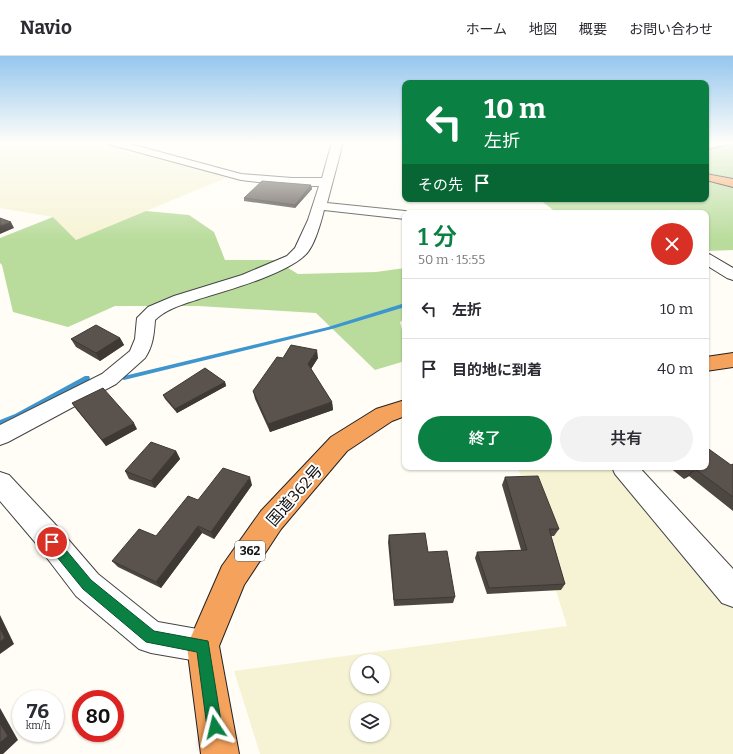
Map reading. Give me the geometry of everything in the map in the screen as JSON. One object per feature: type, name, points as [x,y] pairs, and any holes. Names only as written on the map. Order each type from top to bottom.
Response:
[{"type":"highway","points":[[709,177],[733,183]]},
{"type":"highway","points":[[709,364],[733,360]]},
{"type":"highway","name":"国道362号","points":[[203,646],[233,576],[271,520],[339,444],[384,415],[402,409]]},
{"type":"highway","points":[[203,646],[220,754]]},
{"type":"street","points":[[233,175],[242,177],[292,182],[326,182]]},
{"type":"street","points":[[0,436],[109,379],[138,354],[144,339],[146,318],[154,311],[180,300],[248,278],[292,259],[302,250],[319,206],[328,175]]},
{"type":"street","points":[[319,206],[402,215]]},
{"type":"street","points":[[709,260],[733,275]]},
{"type":"street","points":[[627,470],[733,592]]},
{"type":"street","points":[[0,483],[44,532],[87,585],[151,637],[203,646]]},
{"type":"shaded area","points":[[0,175],[233,175],[76,240],[53,217],[0,208]]},
{"type":"shaded area","points":[[519,470],[629,470],[733,592],[733,754],[260,754],[234,671],[350,655],[350,694],[390,694],[390,654],[360,654],[567,626]]},
{"type":"green space","points":[[709,175],[709,175],[733,175],[733,181]]},
{"type":"green space","points":[[709,182],[733,187],[733,250],[709,251],[709,210],[553,210],[543,202],[709,202]]},
{"type":"green space","points":[[146,211],[189,215],[214,232],[225,260],[275,260],[298,274],[376,272],[402,268],[402,321],[400,322],[402,330],[402,362],[375,370],[316,313],[198,306],[115,306],[68,327],[13,312],[2,265],[0,263],[0,238],[53,217],[76,240]]},
{"type":"building","points":[[262,181],[311,185],[295,205],[244,198]]},
{"type":"building","points":[[0,218],[11,222],[0,226]]},
{"type":"building","points":[[96,325],[120,338],[96,353],[71,339]]},
{"type":"building","points":[[291,345],[317,350],[308,364],[332,402],[268,424],[253,391],[277,357],[283,358]]},
{"type":"building","points":[[205,368],[225,382],[175,409],[163,395]]},
{"type":"building","points":[[103,388],[134,423],[102,440],[72,403]]},
{"type":"building","points":[[151,442],[176,451],[151,481],[125,471]]},
{"type":"building","points":[[709,449],[731,465],[733,464],[733,497],[696,470],[709,470]]},
{"type":"building","points":[[223,468],[250,477],[211,532],[198,526],[156,582],[112,561],[139,529],[156,536],[188,496],[198,500]]},
{"type":"building","points":[[538,476],[559,529],[549,529],[565,584],[489,588],[477,552],[527,550],[505,477]]},
{"type":"building","points":[[425,533],[428,552],[447,551],[455,597],[394,600],[389,535]]},
{"type":"building","points":[[0,628],[5,638],[0,642]]},
{"type":"building","points":[[0,723],[8,736],[0,743]]},
{"type":"waterway","points":[[124,378],[330,328],[402,306]]},
{"type":"waterway","points":[[0,423],[18,416],[87,378]]},
{"type":"route","points":[[52,542],[87,585],[151,637],[203,646],[215,727]]}]
